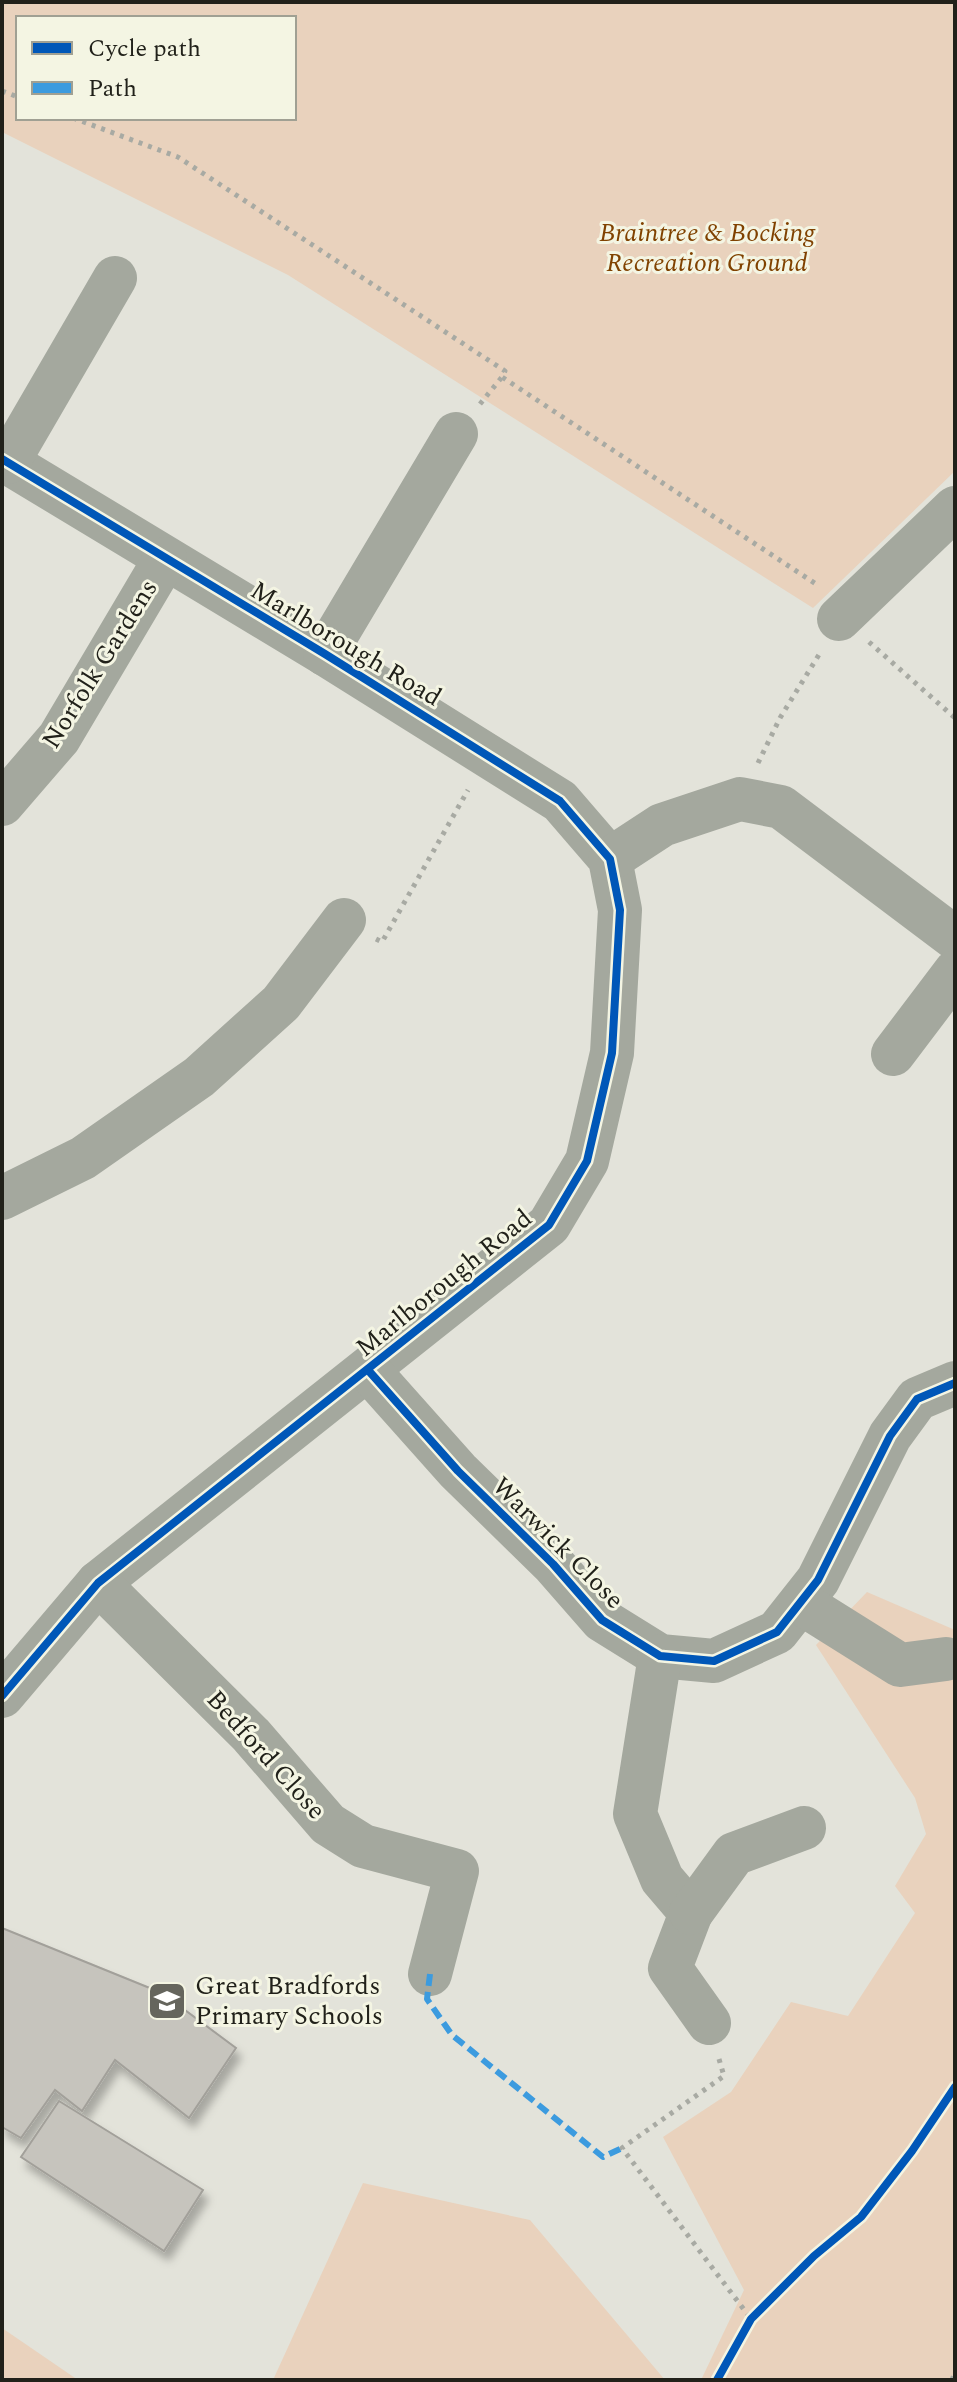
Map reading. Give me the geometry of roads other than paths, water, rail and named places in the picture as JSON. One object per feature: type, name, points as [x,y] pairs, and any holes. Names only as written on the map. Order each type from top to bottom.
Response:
[{"type":"street","points":[[5,460],[115,278]]},
{"type":"street","points":[[325,654],[456,434]]},
{"type":"street","name":"Marlborough Road","points":[[2,1696],[98,1583],[549,1225],[587,1161],[612,1053],[620,910],[610,859],[560,801],[5,460]]},
{"type":"street","points":[[840,618],[955,508]]},
{"type":"street","name":"Norfolk Gardens","points":[[2,804],[59,738],[165,559]]},
{"type":"street","points":[[610,859],[662,825],[740,799],[781,807],[955,938]]},
{"type":"street","points":[[2,1198],[83,1158],[199,1077],[281,1003],[344,920]]},
{"type":"street","points":[[893,1054],[955,972]]},
{"type":"street","name":"Warwick Close","points":[[368,1370],[458,1471],[553,1564],[602,1620],[660,1656],[714,1661],[777,1632],[818,1580],[890,1436],[917,1399],[955,1383]]},
{"type":"street","name":"Bedford Close","points":[[98,1583],[251,1735],[328,1824],[363,1846],[457,1871],[430,1974]]},
{"type":"street","points":[[801,1603],[900,1665],[946,1659]]},
{"type":"street","points":[[660,1656],[635,1814],[662,1879],[691,1913]]},
{"type":"street","points":[[709,2023],[670,1968],[691,1913],[734,1854],[804,1828]]},
{"type":"place","name":"Great Bradfords Primary Schools","points":[[167,2001]]},
{"type":"park label","name":"Braintree & Bocking Recreation Ground","points":[[707,248]]}]
